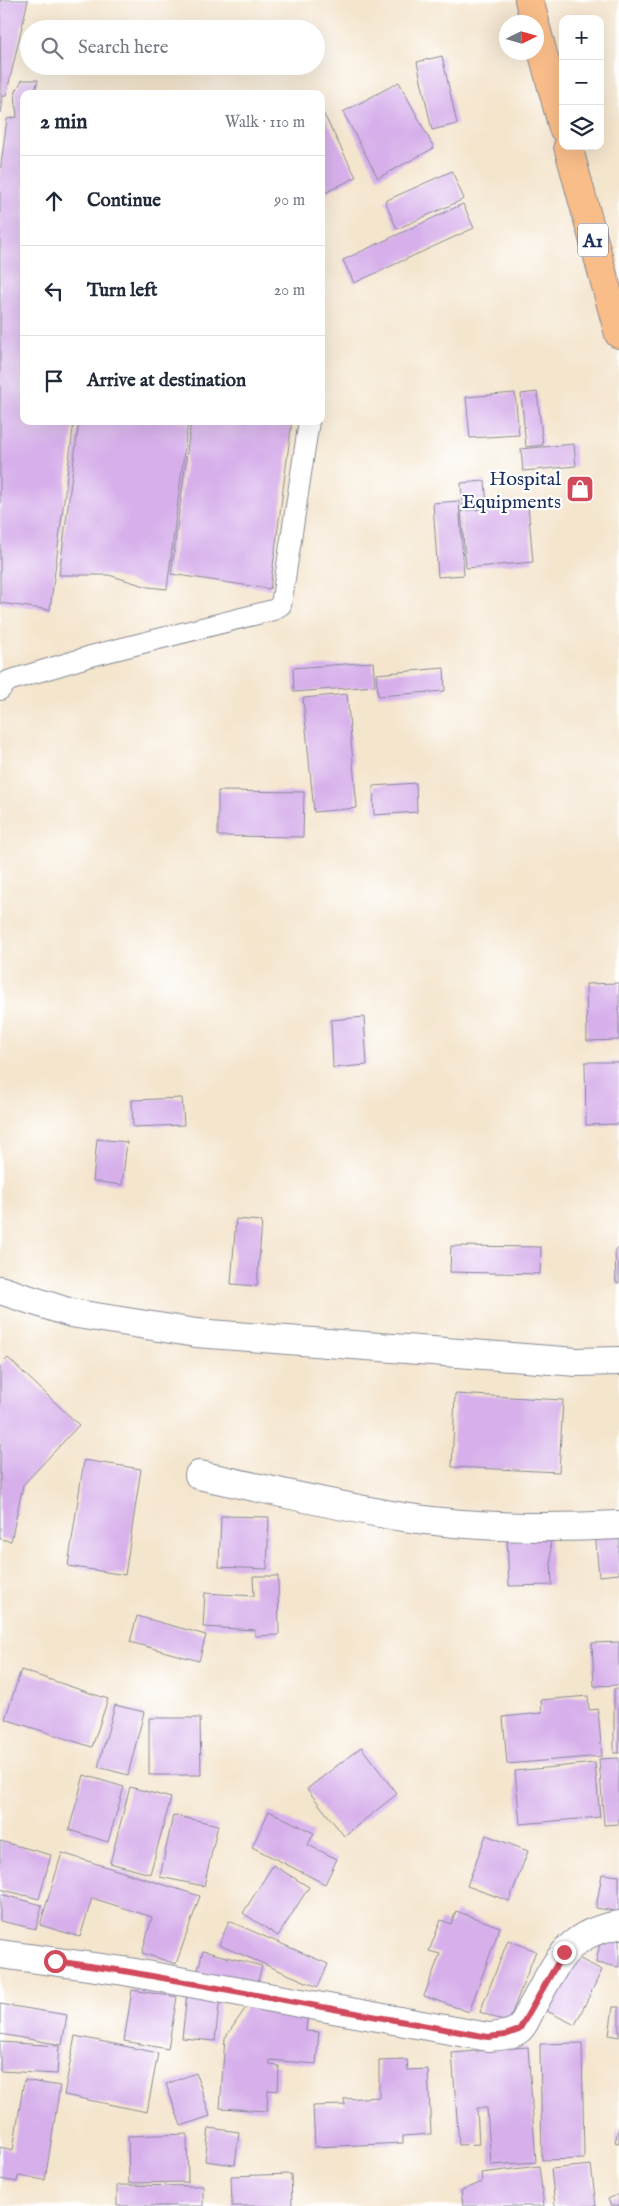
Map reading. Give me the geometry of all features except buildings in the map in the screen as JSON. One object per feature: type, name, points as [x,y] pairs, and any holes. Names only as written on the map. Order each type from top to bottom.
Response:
[{"type":"highway","points":[[529,0],[533,15]]},
{"type":"highway","points":[[544,58],[559,113]]},
{"type":"highway","name":"A1","points":[[569,150],[618,326]]},
{"type":"street","points":[[0,1290],[71,1313],[196,1334],[568,1361],[619,1361]]},
{"type":"street","points":[[199,1475],[403,1517],[496,1527],[580,1527],[619,1524]]},
{"type":"street","points":[[0,1954],[124,1971],[488,2037],[505,2035],[519,2030],[564,1952],[576,1940],[590,1933],[619,1925]]},
{"type":"lane","points":[[0,690],[8,681],[91,656],[274,610],[281,605],[308,425]]},
{"type":"place","name":"Hospital Equipments","points":[[580,489]]},
{"type":"route","points":[[55,1961],[124,1971],[488,2037],[505,2035],[519,2030],[564,1952]]}]
